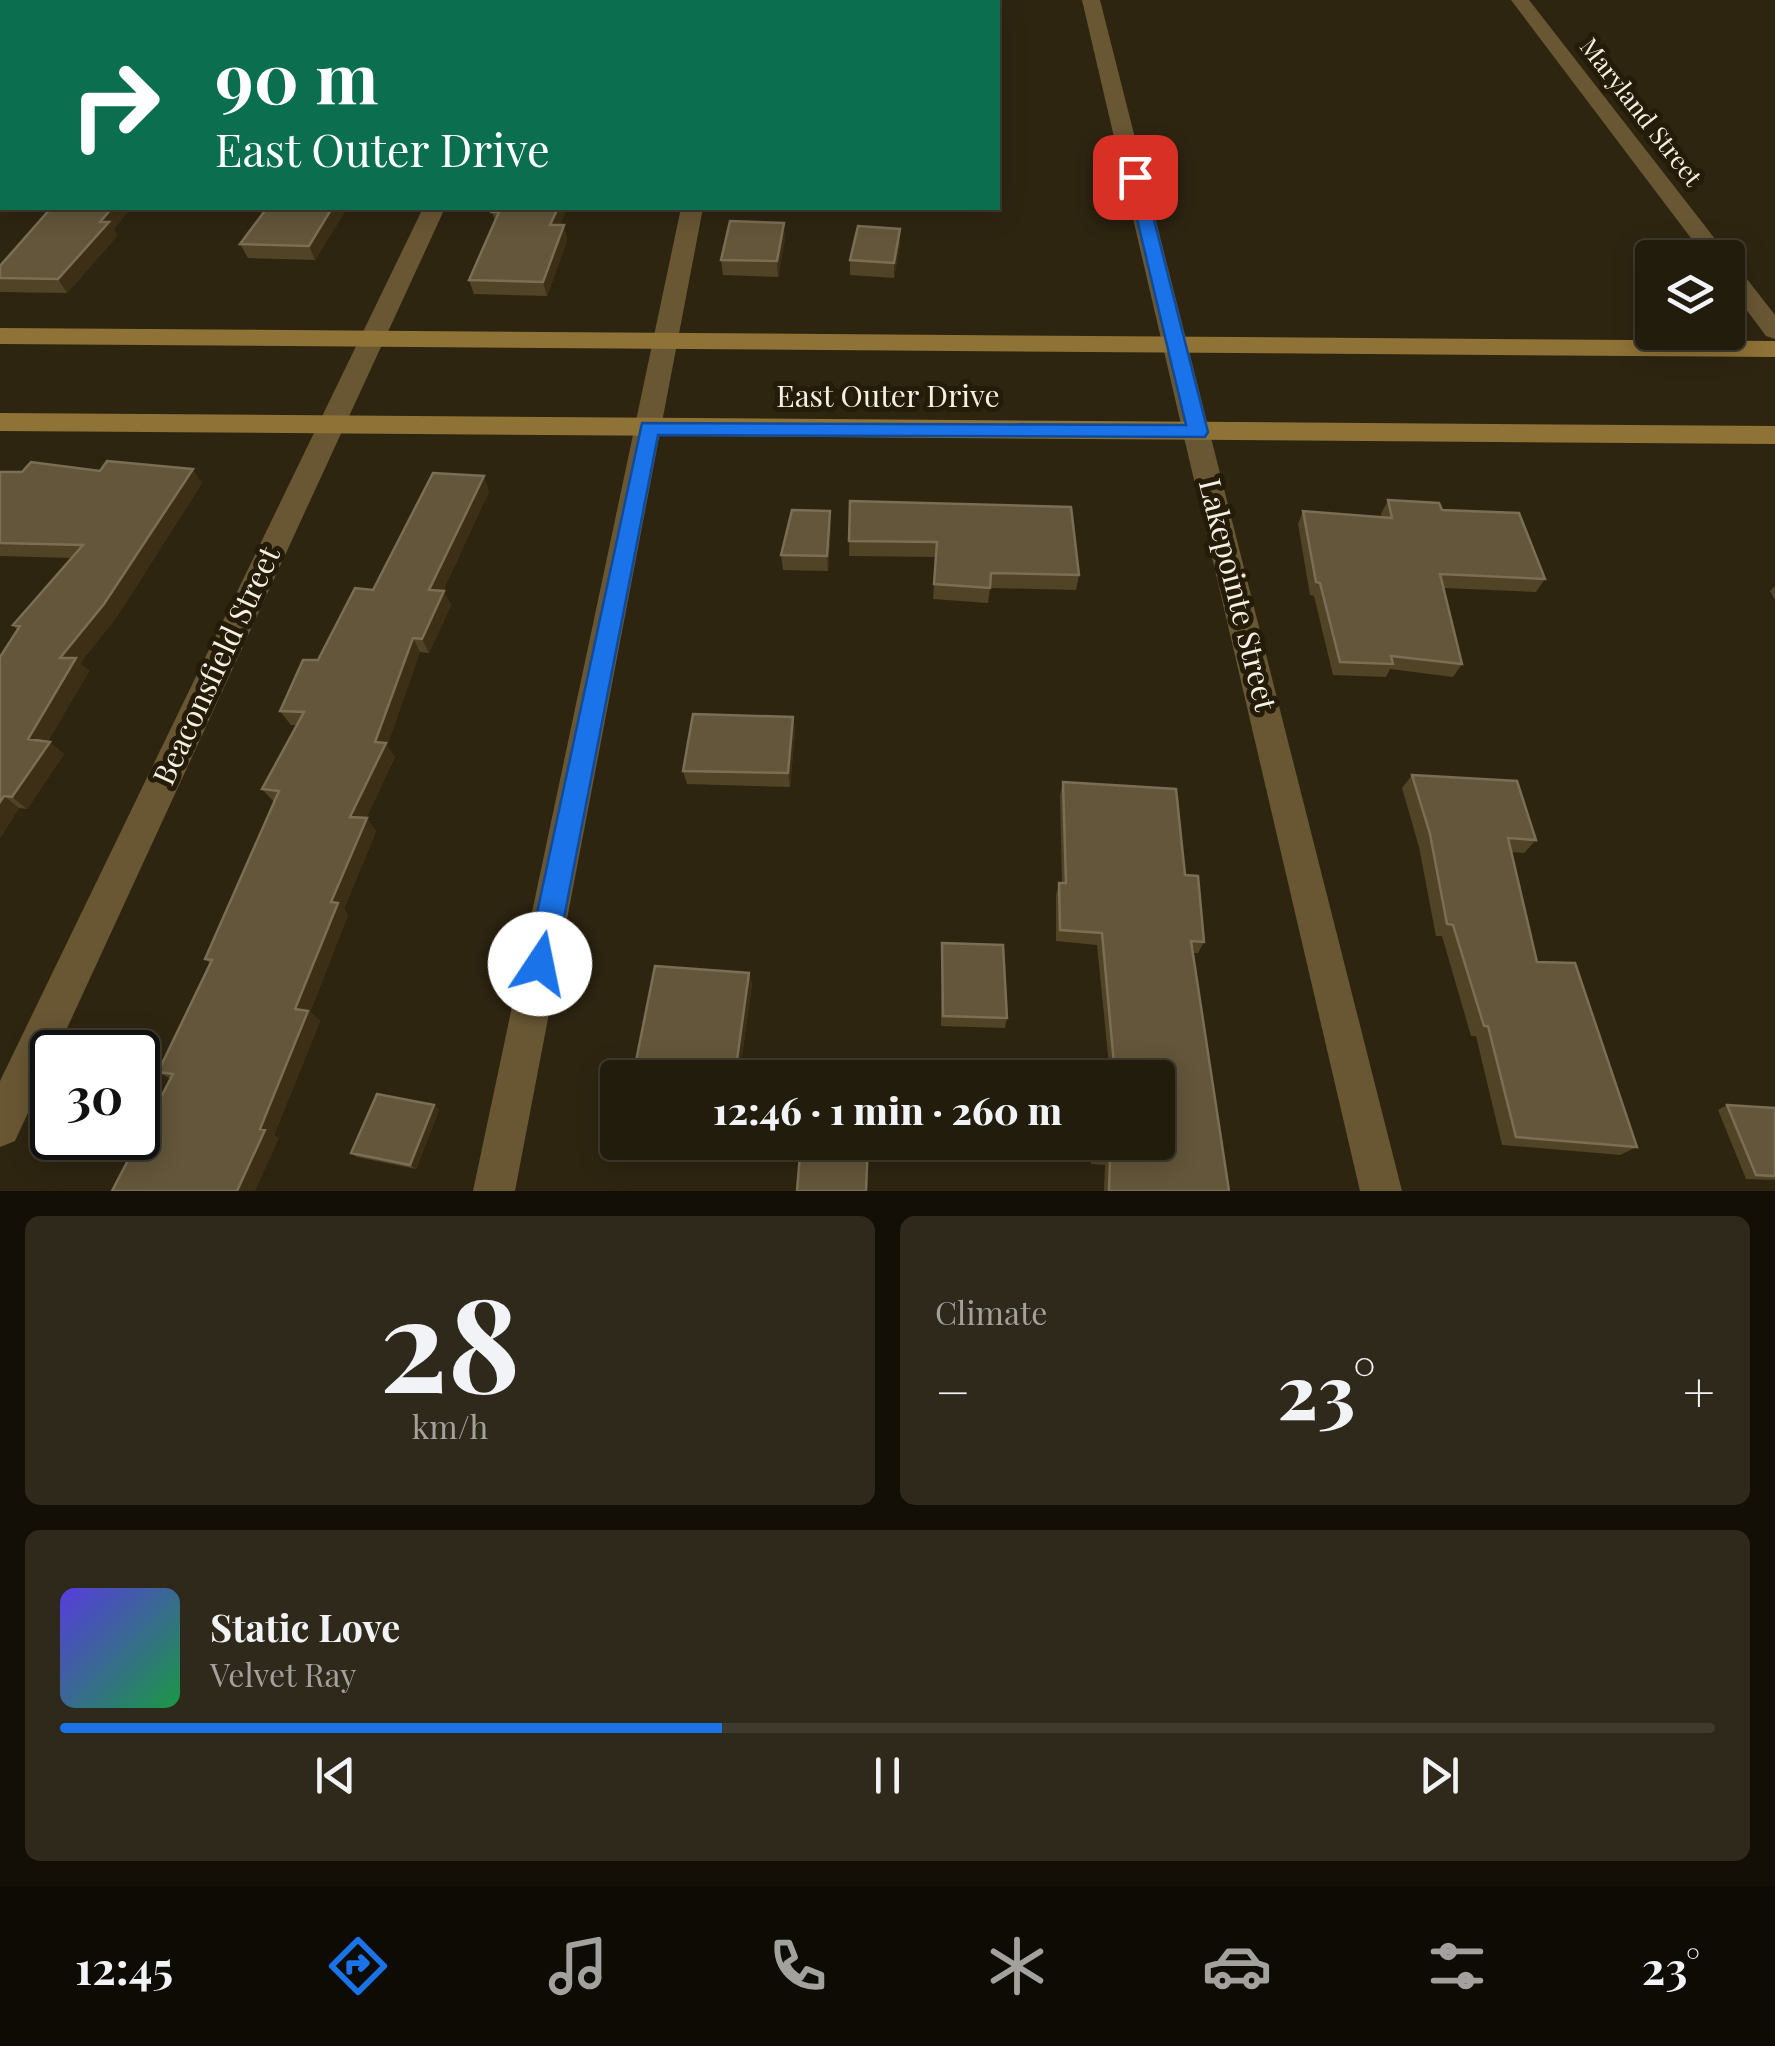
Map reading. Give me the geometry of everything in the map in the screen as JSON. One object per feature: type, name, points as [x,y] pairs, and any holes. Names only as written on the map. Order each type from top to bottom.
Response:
[{"type":"street","name":"Lakepointe Street","points":[[1090,0],[1382,1191]]},
{"type":"street","name":"Maryland Street","points":[[1520,0],[1704,240]]},
{"type":"street","name":"Beaconsfield Street","points":[[0,1126],[433,210]]},
{"type":"street","points":[[494,1191],[692,210]]},
{"type":"street","points":[[1745,292],[1775,331]]},
{"type":"street","name":"East Outer Drive","points":[[0,336],[1775,348]]},
{"type":"street","name":"East Outer Drive","points":[[0,422],[1775,436]]},
{"type":"building","points":[[49,210],[110,210],[100,222],[109,222],[58,279],[0,278],[0,266]]},
{"type":"building","points":[[266,210],[331,210],[309,246],[240,244]]},
{"type":"building","points":[[557,210],[550,225],[564,225],[543,282],[469,280],[499,212],[492,212]]},
{"type":"building","points":[[730,221],[784,223],[777,261],[721,260]]},
{"type":"building","points":[[858,226],[900,229],[894,263],[850,260]]},
{"type":"building","points":[[107,461],[193,469],[104,604],[60,658],[76,658],[28,739],[50,742],[12,797],[4,796],[0,802],[0,657],[20,626],[13,625],[83,545],[0,543],[0,472],[22,472],[31,462],[100,471]]},
{"type":"building","points":[[433,473],[484,476],[429,590],[444,591],[422,639],[413,638],[375,742],[386,743],[350,817],[367,818],[331,902],[338,903],[295,1009],[308,1011],[260,1129],[265,1130],[237,1191],[112,1191],[128,1160],[160,1160],[160,1099],[173,1074],[160,1072],[160,1068],[212,960],[205,959],[279,791],[262,789],[304,712],[280,711],[303,660],[318,660],[355,588],[373,590]]},
{"type":"building","points":[[1388,500],[1439,503],[1442,510],[1519,513],[1545,579],[1440,574],[1462,664],[1391,656],[1393,664],[1340,662],[1320,583],[1316,582],[1303,511],[1392,518]]},
{"type":"building","points":[[850,501],[1071,507],[1079,575],[991,573],[990,588],[934,584],[937,542],[849,541]]},
{"type":"building","points":[[792,510],[830,511],[827,556],[781,555]]},
{"type":"building","points":[[693,714],[793,717],[788,773],[683,771]]},
{"type":"building","points":[[1412,775],[1517,781],[1536,840],[1508,838],[1537,962],[1575,963],[1637,1147],[1516,1137],[1488,1026],[1484,1026],[1453,925],[1447,924],[1430,834]]},
{"type":"building","points":[[1063,782],[1176,789],[1185,875],[1198,876],[1204,942],[1191,941],[1229,1191],[1109,1191],[1110,1160],[1175,1160],[1175,1060],[1114,1060],[1102,933],[1060,930],[1059,883],[1066,883]]},
{"type":"building","points":[[942,943],[1003,945],[1007,1018],[943,1016]]},
{"type":"building","points":[[655,966],[749,973],[737,1060],[636,1060]]},
{"type":"building","points":[[377,1094],[434,1105],[410,1165],[351,1153]]},
{"type":"building","points":[[1727,1105],[1775,1108],[1775,1176],[1756,1175]]},
{"type":"building","points":[[800,1160],[867,1160],[866,1191],[797,1191]]},
{"type":"route","points":[[540,964],[649,428],[1198,432],[1135,177]]}]
